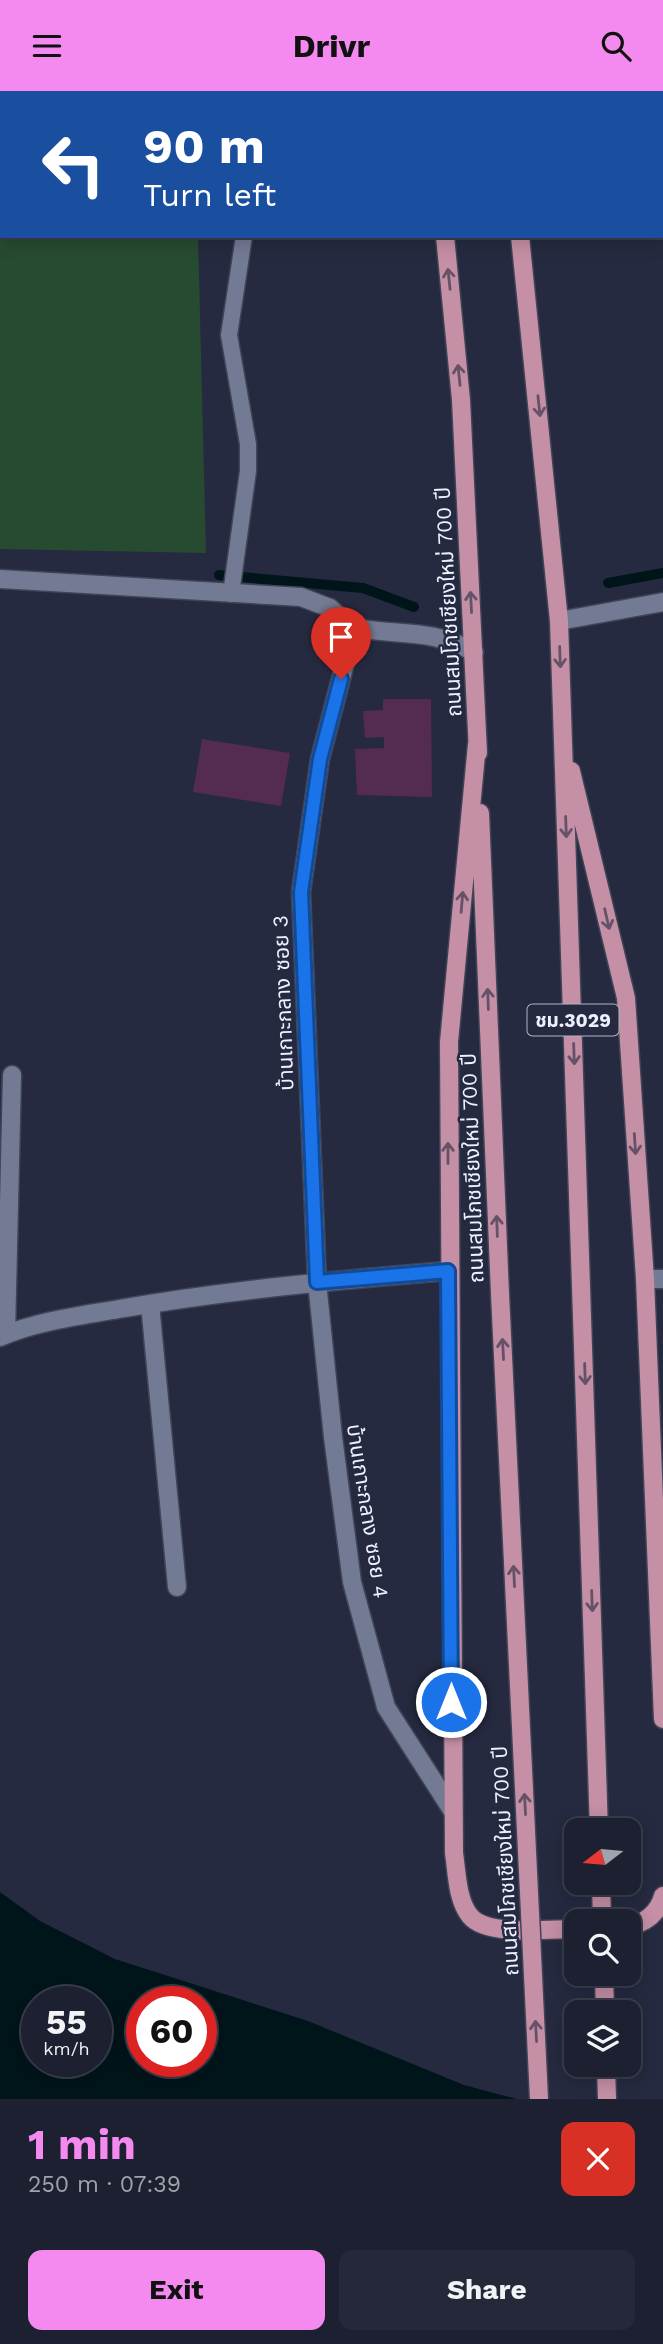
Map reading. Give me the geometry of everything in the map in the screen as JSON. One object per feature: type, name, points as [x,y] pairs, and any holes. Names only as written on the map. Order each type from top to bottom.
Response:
[{"type":"main road","name":"ถนนสมโภชเชียงใหม่ 700 ปี","points":[[445,238],[461,400],[474,652],[500,1294],[539,2099]]},
{"type":"main road","name":"ชม.3029","points":[[520,238],[559,621],[599,1818]]},
{"type":"main road","points":[[563,734],[626,998],[645,1279],[663,1719]]},
{"type":"main road","points":[[477,744],[449,1042],[452,1810],[458,1885],[470,1917],[481,1925],[492,1928],[564,1929]]},
{"type":"main road","points":[[641,1924],[655,1914],[663,1896]]},
{"type":"main road","points":[[606,2077],[607,2099]]},
{"type":"street","points":[[0,579],[301,597],[330,608],[351,628],[382,633],[424,633],[448,638],[474,652]]},
{"type":"street","points":[[559,621],[663,602]]},
{"type":"street","name":"บ้านเกาะกลาง ซอย 3","points":[[317,1282],[301,892],[320,759],[348,652],[351,628]]},
{"type":"street","points":[[12,1075],[3,1336],[71,1318],[150,1304],[317,1282],[448,1271]]},
{"type":"street","points":[[645,1279],[663,1279]]},
{"type":"street","name":"บ้านเกาะกลาง ซอย 4","points":[[317,1282],[352,1582],[386,1707],[452,1810]]},
{"type":"street","points":[[150,1304],[177,1587]]},
{"type":"lane","points":[[231,594],[248,471],[248,444],[229,335],[244,238]]},
{"type":"green space","points":[[0,238],[198,238],[206,553],[0,549]]},
{"type":"shaded area","points":[[0,1892],[40,1921],[115,1959],[199,1986],[126,1986],[126,2077],[217,2077],[217,1992],[308,2021],[464,2085],[517,2099],[0,2099]]},
{"type":"building","points":[[383,699],[431,699],[432,797],[357,795],[355,749],[384,748],[384,737],[365,738],[363,711],[383,710]]},
{"type":"building","points":[[202,739],[290,753],[281,806],[193,792]]},
{"type":"waterway","points":[[608,583],[663,573]]},
{"type":"waterway","points":[[219,575],[363,588],[414,607]]},
{"type":"route","points":[[341,679],[320,759],[301,892],[317,1282],[448,1271],[451,1702]]}]
